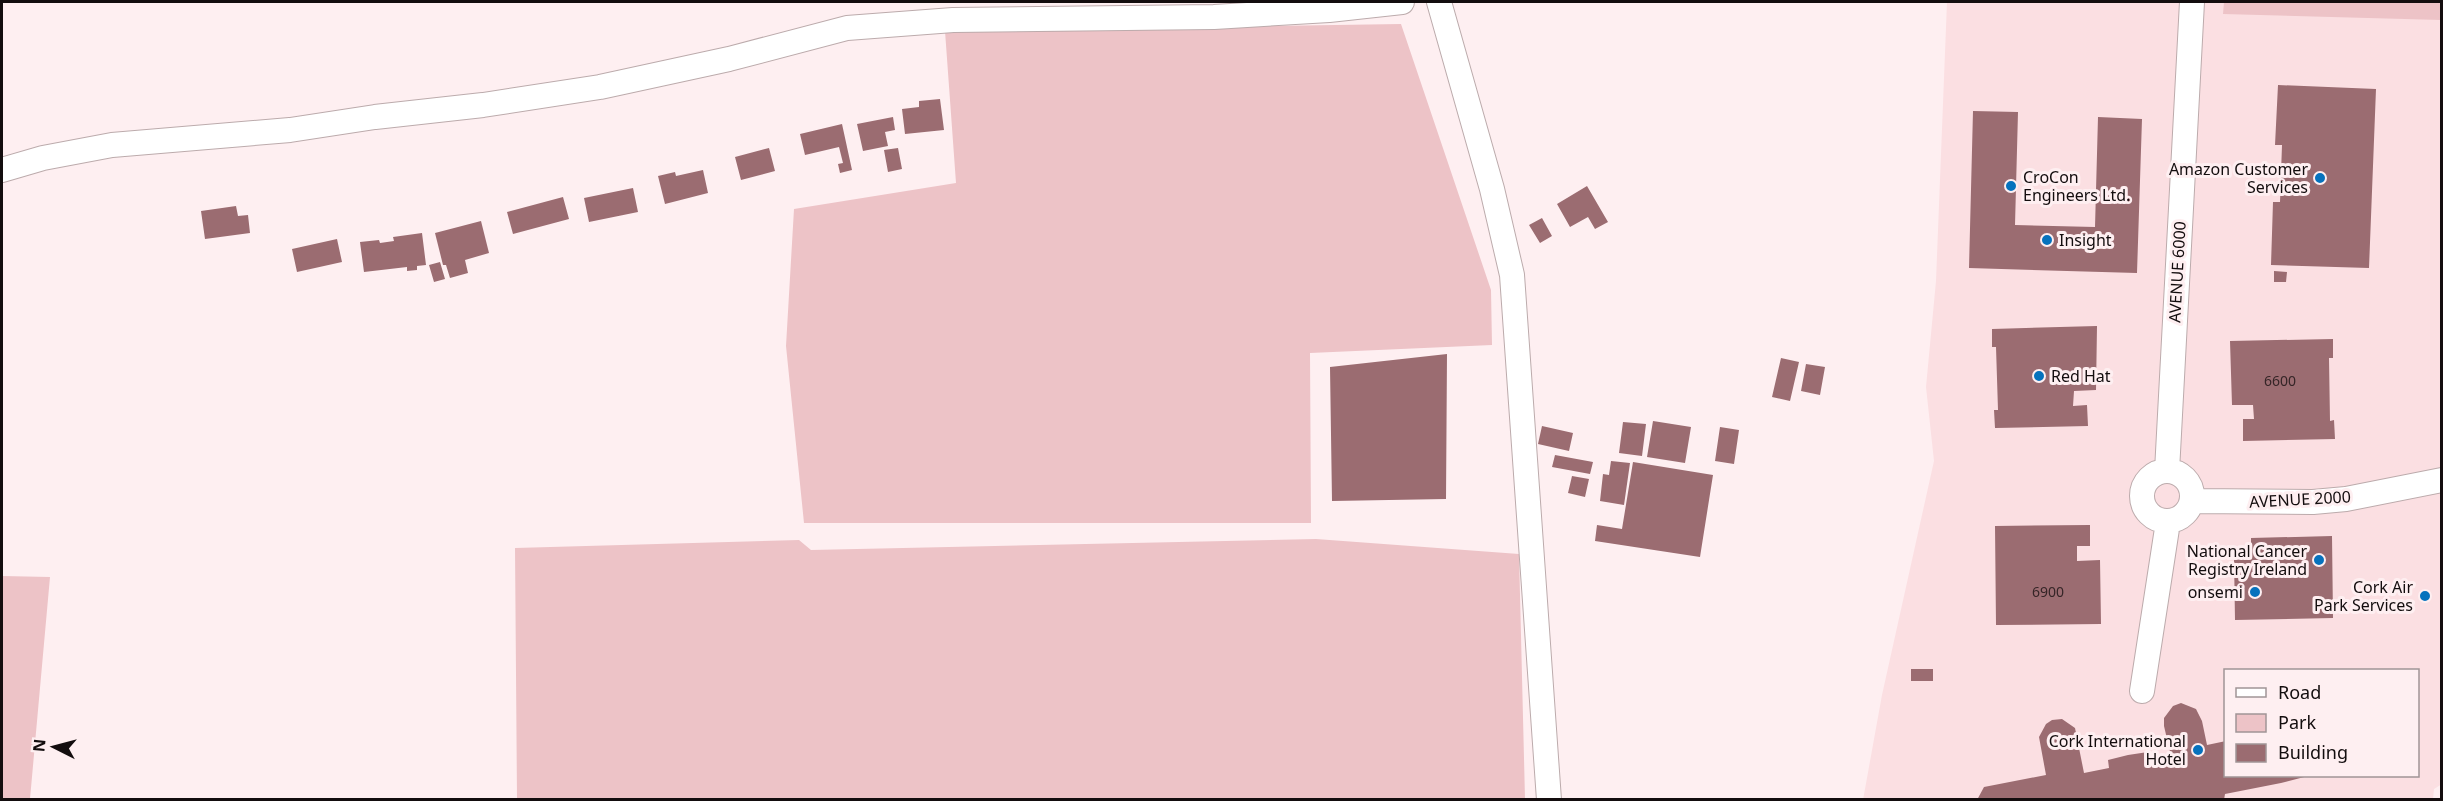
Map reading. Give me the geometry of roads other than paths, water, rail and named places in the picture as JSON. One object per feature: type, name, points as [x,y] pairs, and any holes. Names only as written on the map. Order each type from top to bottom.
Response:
[{"type":"street","points":[[2,170],[43,158],[112,145],[290,130],[600,87],[729,59],[847,28],[953,20],[1214,17],[1329,10],[1402,2]]},
{"type":"street","points":[[1440,2],[1492,189],[1512,275],[1549,800]]},
{"type":"street","name":"AVENUE 6000","points":[[2168,471],[2192,2]]},
{"type":"street","points":[[2168,471],[2184,477],[2192,492],[2192,501],[2184,515],[2168,522],[2153,517],[2143,505],[2142,497],[2147,482],[2160,472],[2168,471]]},
{"type":"street","name":"AVENUE 2000","points":[[2192,501],[2313,502],[2346,499],[2442,480]]},
{"type":"street","points":[[2142,692],[2168,522]]},
{"type":"place","name":"Amazon Customer Services","points":[[2320,178]]},
{"type":"place","name":"CroCon Engineers Ltd.","points":[[2011,186]]},
{"type":"place","name":"Insight","points":[[2047,240]]},
{"type":"place","name":"Red Hat","points":[[2039,376]]},
{"type":"place","name":"National Cancer Registry Ireland","points":[[2319,560]]},
{"type":"place","name":"onsemi","points":[[2255,592]]},
{"type":"place","name":"Cork Air Park Services","points":[[2425,596]]},
{"type":"place","name":"Cork International Hotel","points":[[2198,750]]}]
